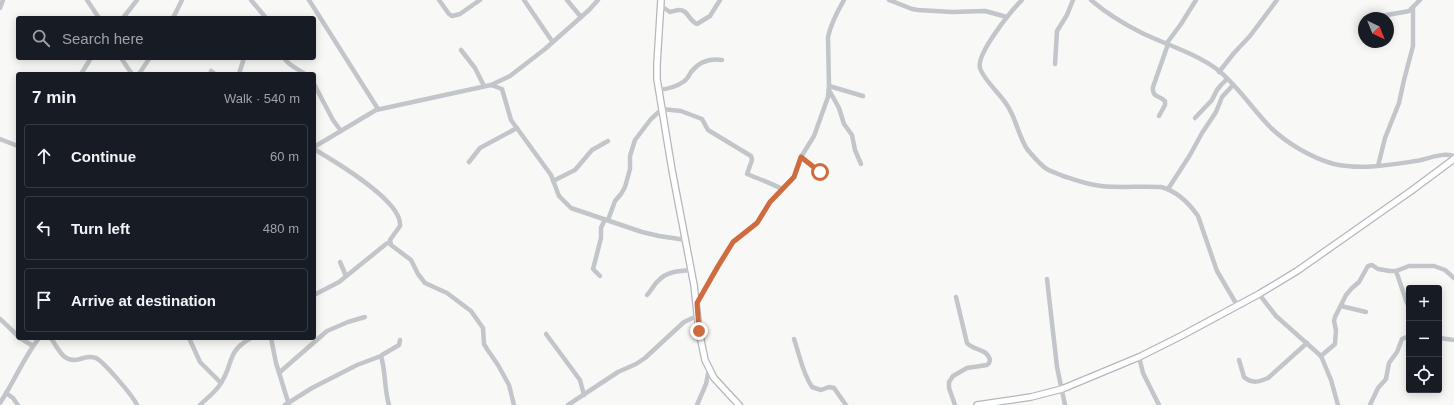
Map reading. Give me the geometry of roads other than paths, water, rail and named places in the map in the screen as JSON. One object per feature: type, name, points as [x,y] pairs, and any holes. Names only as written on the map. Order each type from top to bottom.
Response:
[{"type":"main road","points":[[661,3],[657,64],[659,90],[672,170],[692,270],[697,303],[699,331],[709,369],[714,378],[739,405]]},
{"type":"main road","points":[[977,405],[1024,399],[1062,389],[1139,357],[1181,336],[1259,294],[1297,271],[1411,191],[1454,158]]},
{"type":"street","points":[[0,8],[3,0]]},
{"type":"street","points":[[87,0],[98,16]]},
{"type":"street","points":[[125,16],[137,0]]},
{"type":"street","points":[[174,16],[182,0]]},
{"type":"street","points":[[251,0],[264,16]]},
{"type":"street","points":[[309,0],[378,109]]},
{"type":"street","points":[[439,0],[452,16],[460,14],[480,0]]},
{"type":"street","points":[[524,0],[552,41]]},
{"type":"street","points":[[567,0],[581,17]]},
{"type":"street","points":[[316,147],[378,109],[491,85],[516,72],[581,17],[598,0]]},
{"type":"street","points":[[661,3],[670,12],[681,10],[684,11],[692,21],[697,24],[712,13],[720,0]]},
{"type":"street","points":[[697,303],[733,242],[757,223],[770,202],[794,177],[801,157],[814,136],[829,88],[828,37],[832,22],[844,0]]},
{"type":"street","points":[[1022,0],[1007,17],[984,51],[979,62],[980,69],[1007,104],[1013,115],[1019,134],[1027,148],[1044,167],[1054,173],[1074,180],[1100,186],[1161,186],[1182,198],[1198,216],[1217,271],[1237,306]]},
{"type":"street","points":[[1055,64],[1057,32],[1067,15],[1072,0]]},
{"type":"street","points":[[1091,0],[1129,26],[1207,62],[1228,79],[1272,129],[1292,144],[1320,159],[1335,164],[1362,167],[1416,161],[1443,154],[1454,158]]},
{"type":"street","points":[[1159,116],[1165,105],[1165,101],[1153,94],[1153,87],[1167,43],[1196,0]]},
{"type":"street","points":[[1219,72],[1250,36],[1277,0]]},
{"type":"street","points":[[1394,14],[1404,12],[1413,7],[1420,0]]},
{"type":"street","points":[[893,1],[912,9],[952,12],[985,11],[1007,17]]},
{"type":"street","points":[[1378,166],[1385,138],[1398,103],[1413,46],[1413,7]]},
{"type":"street","points":[[461,50],[475,68],[484,86]]},
{"type":"street","points":[[659,90],[667,89],[684,82],[702,62],[714,59],[722,60]]},
{"type":"street","points":[[82,72],[90,60]]},
{"type":"street","points":[[122,60],[131,72]]},
{"type":"street","points":[[140,72],[148,60]]},
{"type":"street","points":[[240,72],[243,60]]},
{"type":"street","points":[[286,60],[292,66],[302,72]]},
{"type":"street","points":[[1195,118],[1212,100],[1221,85],[1228,79]]},
{"type":"street","points":[[491,85],[502,89],[509,116],[553,181],[559,196],[572,208],[659,236],[686,240]]},
{"type":"street","points":[[1168,189],[1190,155],[1202,132],[1216,112],[1222,97],[1233,85]]},
{"type":"street","points":[[316,88],[333,120],[341,131]]},
{"type":"street","points":[[829,88],[863,96]]},
{"type":"street","points":[[829,88],[839,108],[844,124],[852,136],[855,150],[861,164]]},
{"type":"street","points":[[600,276],[593,269],[601,238],[601,228],[613,204],[625,187],[630,169],[630,156],[635,140],[651,119],[662,109],[681,111],[702,119],[708,130],[751,156],[752,160],[747,174],[782,189]]},
{"type":"street","points":[[469,162],[480,148],[517,128]]},
{"type":"street","points":[[0,139],[16,145]]},
{"type":"street","points":[[553,181],[575,170],[592,150],[608,141]]},
{"type":"street","points":[[316,149],[344,167],[377,192],[396,210],[399,216],[400,226],[390,242],[338,282],[316,294]]},
{"type":"street","points":[[801,157],[824,176]]},
{"type":"street","points":[[390,242],[393,247],[411,260],[418,274],[425,282],[447,293],[471,311],[483,328],[484,344],[509,385],[514,405]]},
{"type":"street","points":[[340,262],[346,276]]},
{"type":"street","points":[[1321,356],[1335,344],[1336,330],[1334,321],[1349,291],[1359,282],[1368,266],[1370,265],[1386,271],[1396,271],[1409,266],[1434,266],[1445,270],[1454,278]]},
{"type":"street","points":[[647,295],[654,288],[658,280],[664,275],[692,270]]},
{"type":"street","points":[[1396,271],[1406,300]]},
{"type":"street","points":[[1047,279],[1057,367],[1065,405]]},
{"type":"street","points":[[1259,294],[1276,316],[1321,356],[1331,380],[1338,405]]},
{"type":"street","points":[[955,405],[949,388],[949,382],[953,376],[967,368],[986,365],[990,360],[987,353],[973,348],[967,343],[956,297]]},
{"type":"street","points":[[1341,306],[1366,312]]},
{"type":"street","points":[[568,405],[618,372],[645,358],[684,322],[697,316]]},
{"type":"street","points":[[280,372],[327,331],[365,317]]},
{"type":"street","points":[[0,319],[5,326],[16,334]]},
{"type":"street","points":[[546,334],[580,380],[584,395]]},
{"type":"street","points":[[1370,405],[1378,388],[1386,379],[1389,363],[1397,352],[1402,339],[1406,337]]},
{"type":"street","points":[[1442,338],[1454,340]]},
{"type":"street","points":[[794,339],[801,363],[812,387],[821,390],[832,387],[846,405]]},
{"type":"street","points":[[23,340],[33,346]]},
{"type":"street","points":[[0,403],[38,340]]},
{"type":"street","points":[[52,340],[63,356],[71,361],[90,357],[98,360],[134,399],[137,405]]},
{"type":"street","points":[[190,340],[200,362],[221,383]]},
{"type":"street","points":[[200,405],[216,391],[227,371],[232,354],[237,348],[248,340]]},
{"type":"street","points":[[272,340],[288,404],[357,364],[381,356],[399,345],[400,340]]},
{"type":"street","points":[[1239,360],[1244,377],[1251,381],[1261,381],[1275,372],[1307,343]]},
{"type":"street","points":[[381,356],[385,370],[385,386],[389,405]]},
{"type":"street","points":[[1139,357],[1144,373],[1159,405]]},
{"type":"street","points":[[697,405],[706,384],[709,369]]},
{"type":"street","points":[[6,393],[13,398],[18,405]]}]
